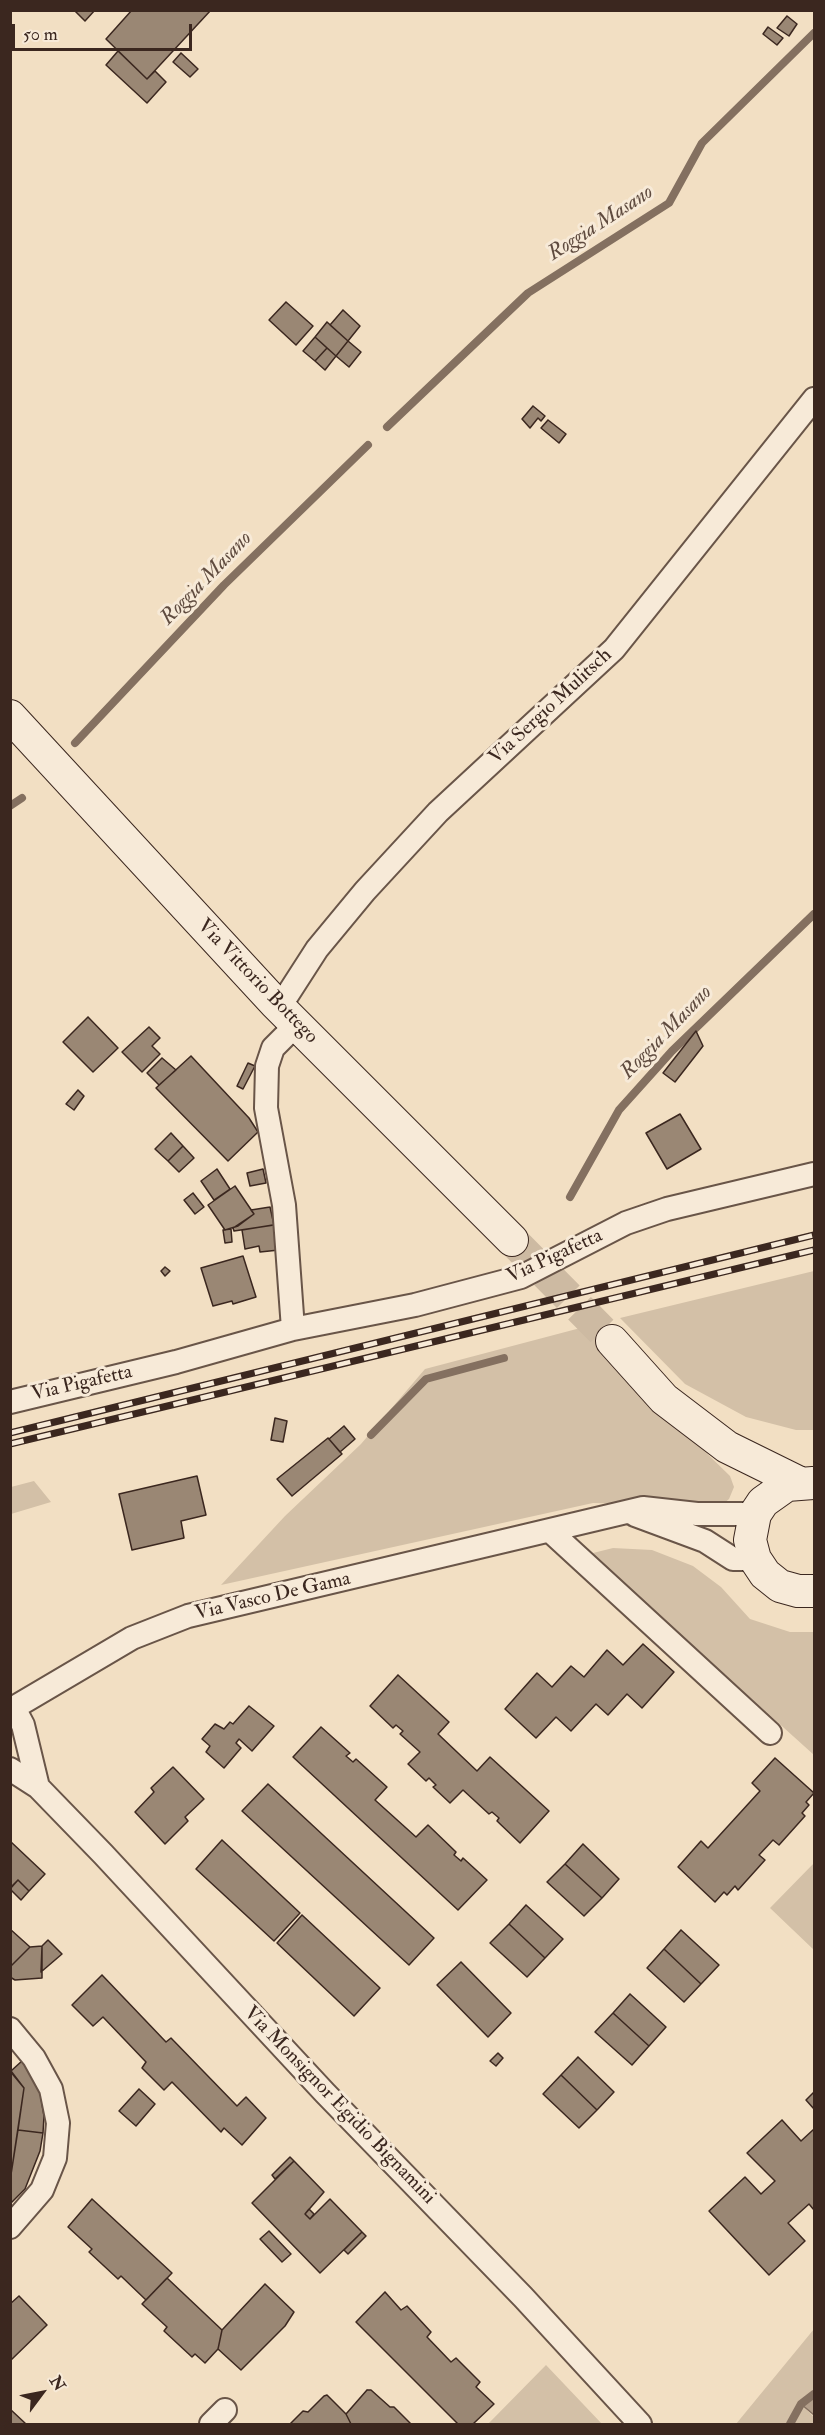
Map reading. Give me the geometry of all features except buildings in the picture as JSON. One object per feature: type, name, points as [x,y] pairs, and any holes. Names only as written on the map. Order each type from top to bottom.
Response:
[{"type":"street","name":"Via Sergio Mulitsch","points":[[288,1016],[324,941],[365,891],[438,812],[614,649],[814,399]]},
{"type":"street","name":"Via Vittorio Bottego","points":[[10,716],[288,1016],[512,1240]]},
{"type":"street","points":[[288,1016],[267,1066],[266,1108],[284,1205],[293,1329]]},
{"type":"street","name":"Via Pigafetta","points":[[10,1402],[176,1362],[293,1329],[415,1305],[521,1277],[627,1222],[667,1209],[814,1174]]},
{"type":"street","points":[[612,1341],[664,1399],[727,1447],[807,1483]]},
{"type":"street","points":[[727,1447],[737,1461],[758,1511]]},
{"type":"street","points":[[807,1483],[774,1492],[758,1511],[750,1540],[755,1559],[765,1574],[780,1586],[798,1591],[814,1591]]},
{"type":"street","name":"Via Vasco De Gama","points":[[12,1709],[132,1638],[188,1616],[550,1531],[598,1517],[630,1513],[643,1508],[697,1514],[758,1511]]},
{"type":"street","name":"Via Vasco De Gama","points":[[630,1513],[705,1541],[733,1559],[755,1559]]},
{"type":"street","points":[[550,1531],[770,1733]]},
{"type":"street","name":"Via Monsignor Egidio Bignamini","points":[[12,1709],[23,1725],[38,1787]]},
{"type":"street","name":"Via Monsignor Egidio Bignamini","points":[[10,1770],[38,1787],[339,2108],[531,2305],[640,2424]]},
{"type":"street","points":[[10,2029],[34,2058],[51,2089],[58,2123],[55,2158],[42,2190],[10,2227]]},
{"type":"shaded area","points":[[814,1271],[814,1430],[796,1430],[746,1417],[685,1384],[620,1318]]},
{"type":"shaded area","points":[[588,1326],[635,1383],[730,1476],[734,1487],[729,1499],[721,1506],[593,1503],[221,1585],[285,1516],[361,1444],[425,1369]]},
{"type":"shaded area","points":[[34,1481],[51,1502],[11,1514],[11,1487]]},
{"type":"shaded area","points":[[613,1548],[652,1550],[693,1566],[721,1587],[750,1619],[790,1632],[814,1632],[814,1755],[600,1562],[593,1553]]},
{"type":"shaded area","points":[[814,1863],[814,1950],[770,1908]]},
{"type":"shaded area","points":[[814,2329],[814,2394],[801,2404],[814,2417],[814,2424],[736,2424]]},
{"type":"shaded area","points":[[546,2365],[602,2424],[488,2424]]},
{"type":"shaded area","points":[[814,2394],[814,2415],[801,2404]]},
{"type":"waterway","name":"Roggia Masano","points":[[387,427],[528,293],[669,203],[702,143],[814,33]]},
{"type":"waterway","name":"Roggia Masano","points":[[75,743],[224,585],[368,445]]},
{"type":"waterway","name":"Roggia Masano","points":[[10,806],[22,798]]},
{"type":"waterway","name":"Roggia Masano","points":[[570,1197],[619,1110],[672,1051],[814,914]]},
{"type":"waterway","name":"Roggia Masano","points":[[371,1435],[426,1379],[504,1358]]},
{"type":"waterway","points":[[790,2424],[801,2404],[814,2394]]},
{"type":"tunnel","points":[[512,1240],[612,1341]]},
{"type":"railway","points":[[10,1433],[814,1235]]},
{"type":"railway","points":[[10,1444],[814,1250]]}]
